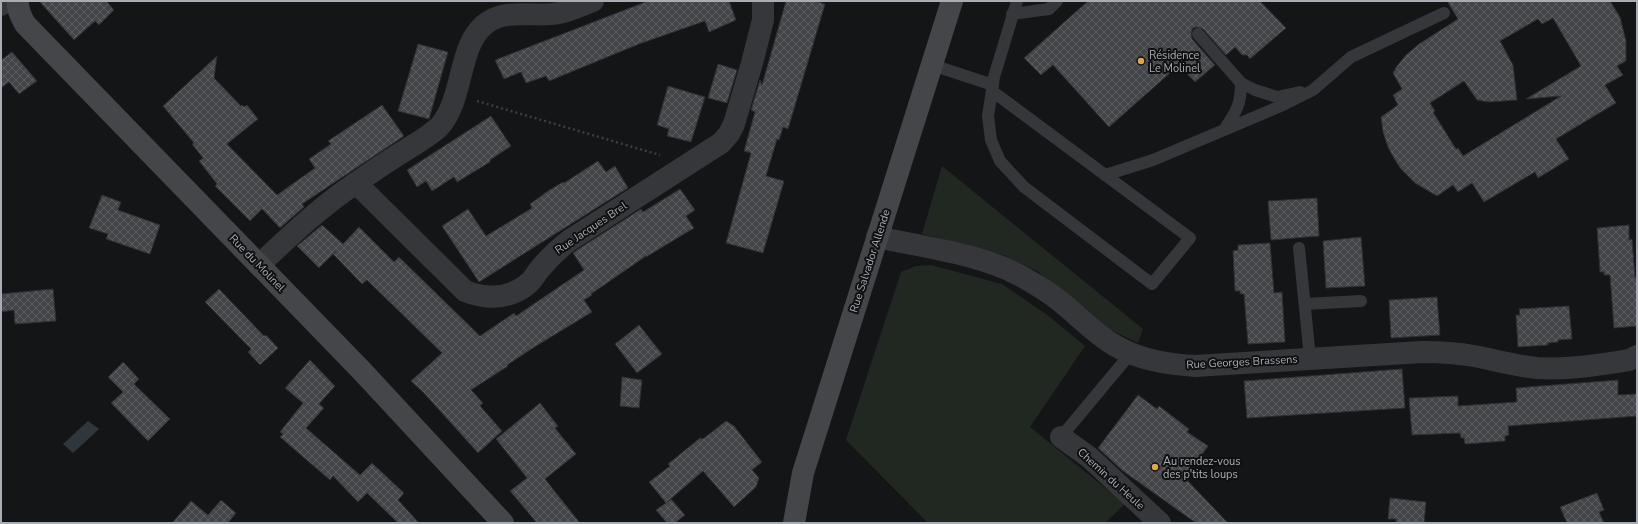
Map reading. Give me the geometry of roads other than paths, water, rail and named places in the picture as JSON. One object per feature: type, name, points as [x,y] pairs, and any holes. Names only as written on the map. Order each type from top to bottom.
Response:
[{"type":"street","points":[[1,5],[8,1]]},
{"type":"street","name":"Rue du Molinel","points":[[18,1],[20,15],[25,24],[361,370],[503,523]]},
{"type":"street","points":[[259,265],[310,217],[356,183],[439,127],[448,114],[456,94],[471,41],[479,29],[488,21],[514,13],[560,13],[593,1]]},
{"type":"street","name":"Rue Jacques Brel","points":[[356,183],[465,291],[478,297],[492,298],[507,296],[530,282],[558,248],[721,143],[729,134],[734,124],[763,20],[763,1]]},
{"type":"street","name":"Rue Salvador Allende","points":[[794,523],[802,473],[952,1]]},
{"type":"street","name":"Rue Georges Brassens","points":[[877,237],[976,259],[1020,275],[1057,299],[1093,331],[1114,345],[1148,360],[1169,364],[1195,366],[1422,352],[1449,352],[1538,368],[1571,368],[1634,362]]},
{"type":"street","name":"Chemin du Heule","points":[[1061,437],[1089,458],[1160,523]]},
{"type":"lane","points":[[932,65],[992,88],[1190,238],[1152,284],[1024,187],[1000,161],[991,140],[988,116],[992,88],[1012,14],[1017,1]]},
{"type":"lane","points":[[1012,14],[1049,9],[1057,1]]},
{"type":"lane","points":[[1105,175],[1153,160],[1283,105],[1313,90],[1351,57],[1444,13]]},
{"type":"lane","points":[[1198,34],[1241,83],[1255,90],[1277,97],[1313,90]]},
{"type":"lane","points":[[1224,130],[1238,109],[1241,97],[1241,83]]},
{"type":"lane","points":[[1299,248],[1310,358]]},
{"type":"lane","points":[[1305,304],[1360,301]]},
{"type":"lane","points":[[1061,437],[1131,353]]},
{"type":"place","name":"Résidence Le Molinel","points":[[1141,61]]},
{"type":"place","name":"Au rendez-vous des p'tits loups","points":[[1155,467]]}]
